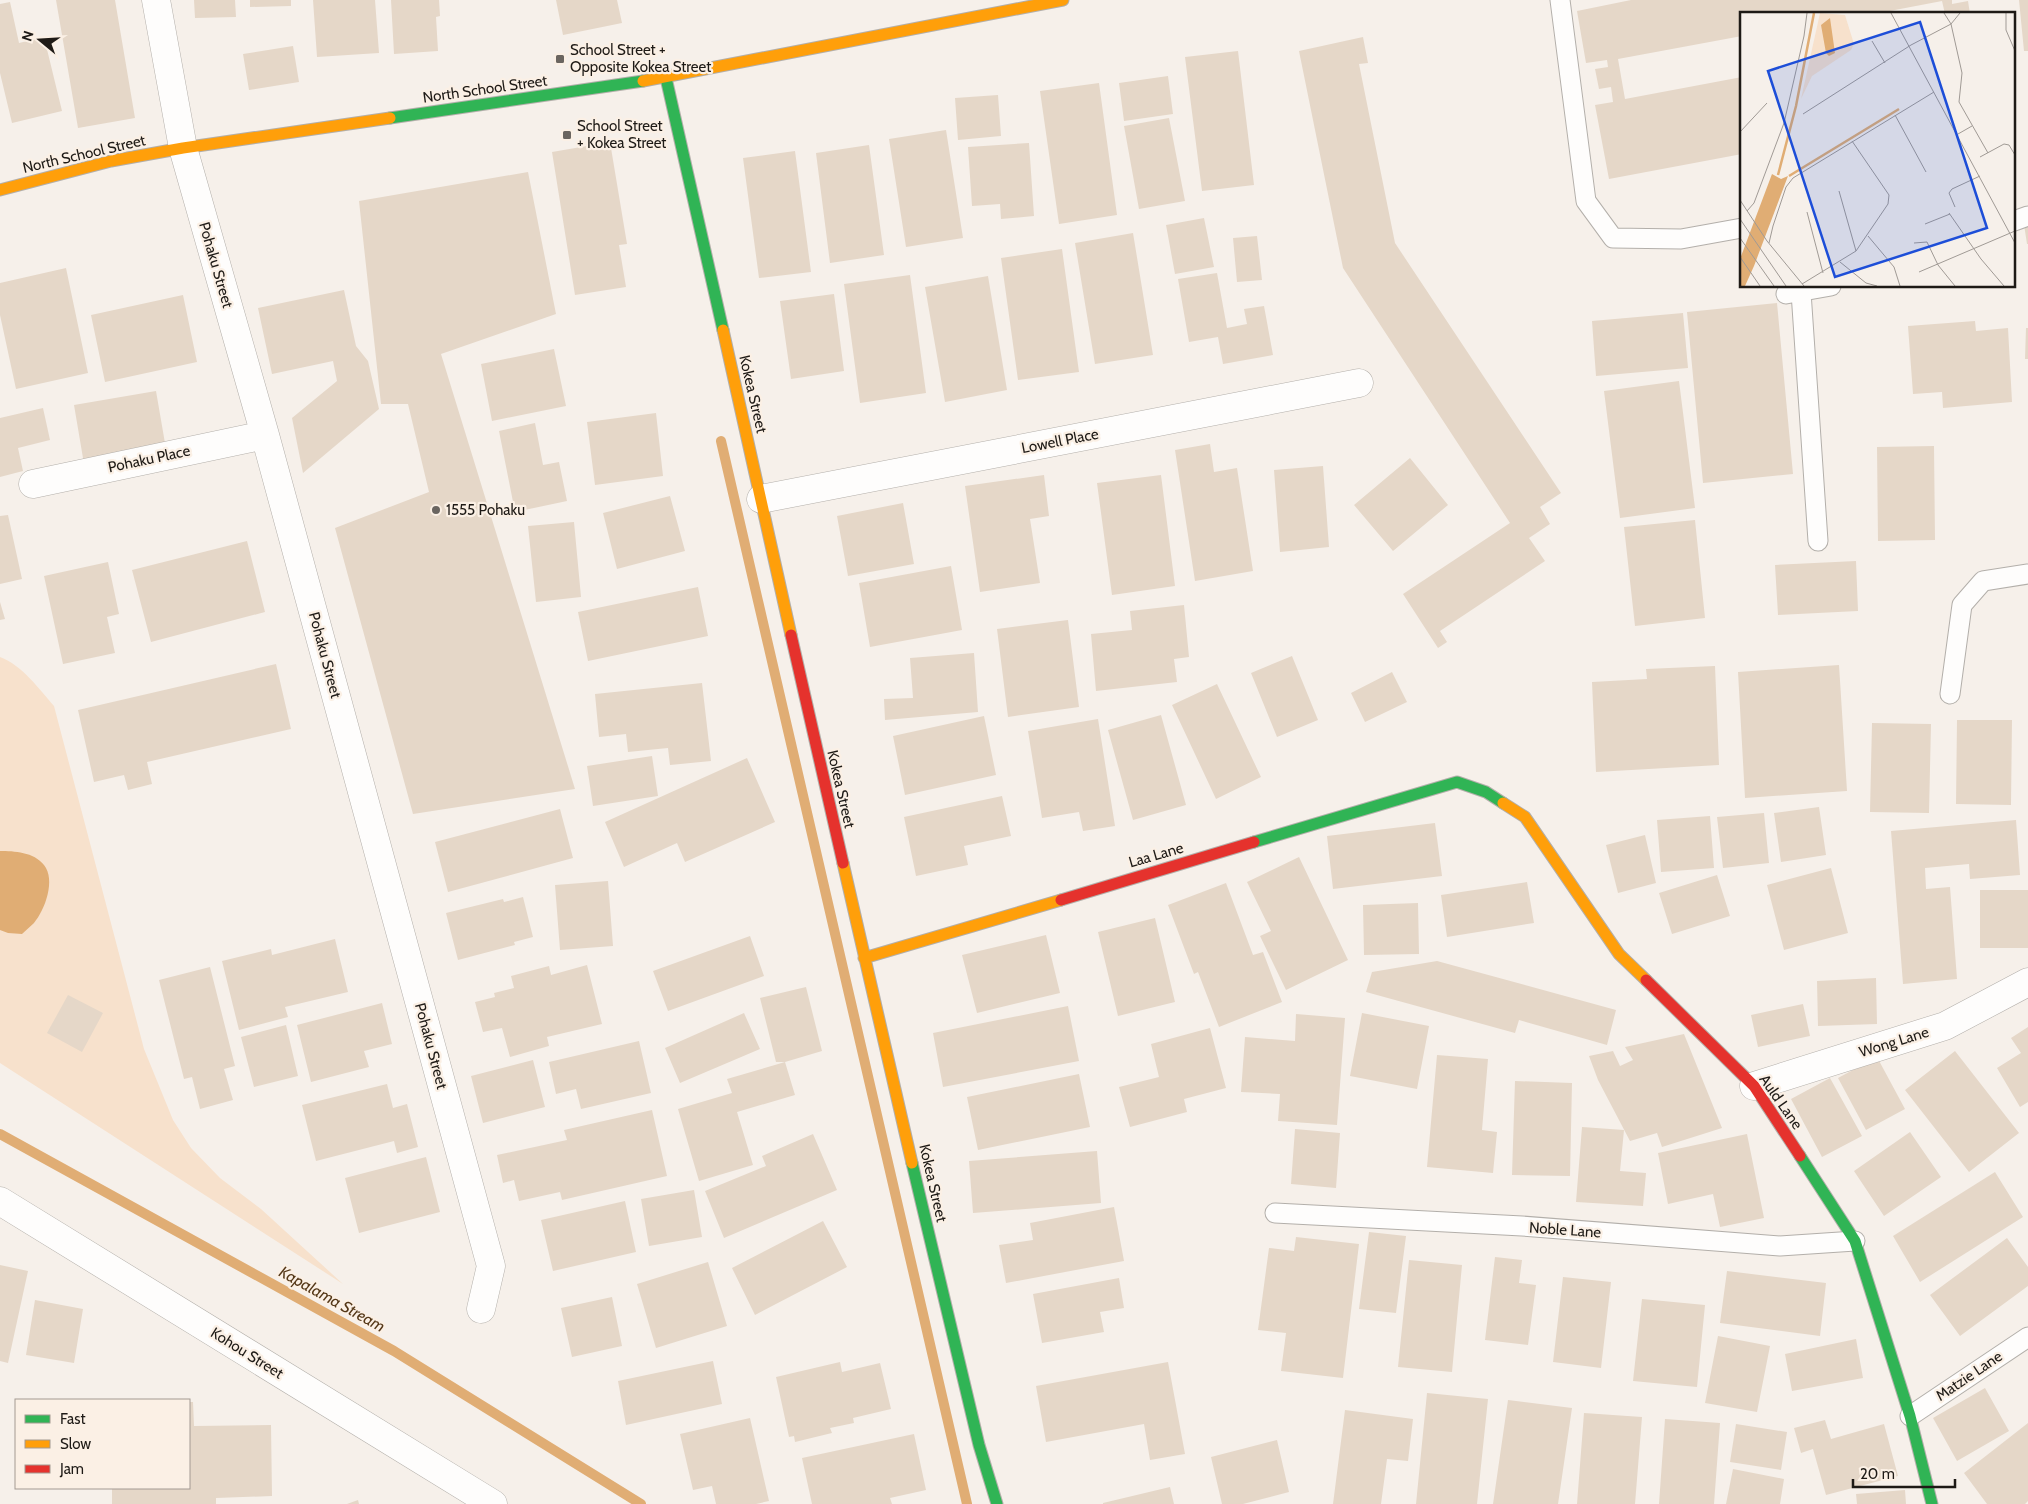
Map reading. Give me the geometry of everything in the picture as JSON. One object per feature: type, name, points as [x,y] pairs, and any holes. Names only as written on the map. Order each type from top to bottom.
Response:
[{"type":"street","name":"Pohaku Street","points":[[156,0],[183,148],[264,435],[491,1266],[481,1309]]},
{"type":"street","name":"North School Street","points":[[0,190],[110,162],[183,148],[666,78],[1063,0]]},
{"type":"street","name":"Kokea Street","points":[[666,78],[864,958],[979,1445],[997,1504]]},
{"type":"street","name":"Lowell Place","points":[[761,499],[1359,383]]},
{"type":"street","name":"Pohaku Place","points":[[33,484],[264,435]]},
{"type":"street","name":"Laa Lane","points":[[864,958],[1457,782]]},
{"type":"street","name":"Auld Lane","points":[[1457,782],[1486,792],[1525,817],[1619,954],[1754,1086],[1855,1241],[1910,1416],[1932,1504]]},
{"type":"street","name":"Wong Lane","points":[[1754,1086],[1945,1026],[2028,982]]},
{"type":"street","name":"Kohou Street","points":[[0,1201],[494,1504]]},
{"type":"lane","points":[[1560,0],[1586,201],[1613,238],[1681,239],[1740,228]]},
{"type":"lane","points":[[2016,220],[2028,216]]},
{"type":"lane","points":[[1818,541],[1794,293],[1820,288]]},
{"type":"lane","points":[[1950,694],[1962,605],[1983,581],[2028,574]]},
{"type":"lane","name":"Noble Lane","points":[[1275,1212],[1522,1226],[1780,1246],[1855,1241]]},
{"type":"lane","name":"Matzie Lane","points":[[1910,1416],[2028,1337]]},
{"type":"shaded area","points":[[0,657],[23,672],[54,706],[144,1049],[173,1120],[191,1148],[220,1178],[261,1209],[343,1284],[0,1063]]},
{"type":"shaded area","points":[[0,851],[17,852],[35,857],[44,865],[47,871],[49,879],[48,895],[42,911],[34,923],[22,934],[8,933],[0,930]]},
{"type":"building","points":[[56,0],[115,0],[135,118],[78,128]]},
{"type":"building","points":[[194,0],[235,0],[236,17],[195,18]]},
{"type":"building","points":[[250,0],[291,0],[291,6],[250,7]]},
{"type":"building","points":[[313,0],[375,0],[379,53],[317,57]]},
{"type":"building","points":[[391,0],[439,0],[440,16],[436,17],[438,51],[394,54]]},
{"type":"building","points":[[556,0],[617,0],[622,23],[563,35]]},
{"type":"building","points":[[1631,0],[1952,0],[1952,4],[1968,1],[1970,12],[1945,12],[1942,1],[1884,12],[1740,12],[1740,36],[1618,59],[1625,99],[1740,77],[1740,154],[1609,179],[1595,105],[1613,102],[1611,87],[1599,89],[1595,69],[1608,67],[1607,60],[1586,63],[1577,11]]},
{"type":"building","points":[[2019,0],[2028,0],[2028,51],[2024,51]]},
{"type":"building","points":[[10,2],[19,43],[44,37],[62,111],[12,123],[0,73],[0,4]]},
{"type":"building","points":[[1363,37],[1368,63],[1359,64],[1395,243],[1561,493],[1540,507],[1550,524],[1529,538],[1545,561],[1440,631],[1447,642],[1438,648],[1403,594],[1510,523],[1343,268],[1299,51]]},
{"type":"building","points":[[293,46],[299,82],[249,90],[243,54]]},
{"type":"building","points":[[1238,51],[1254,185],[1202,191],[1185,57]]},
{"type":"building","points":[[1168,76],[1173,114],[1124,121],[1119,83]]},
{"type":"building","points":[[1099,83],[1117,215],[1059,224],[1040,91]]},
{"type":"building","points":[[998,95],[1001,136],[958,140],[955,98]]},
{"type":"building","points":[[1169,118],[1185,201],[1139,209],[1124,126]]},
{"type":"building","points":[[946,130],[963,238],[906,247],[889,139]]},
{"type":"building","points":[[610,142],[627,244],[619,245],[626,287],[575,295],[552,152]]},
{"type":"building","points":[[1029,143],[1034,216],[1001,219],[1000,204],[972,206],[968,147]]},
{"type":"building","points":[[869,145],[884,255],[830,263],[816,153]]},
{"type":"building","points":[[795,151],[811,272],[759,278],[743,158]]},
{"type":"building","name":"1555 Pohaku","points":[[528,172],[556,314],[441,354],[575,789],[413,814],[335,528],[429,492],[408,404],[381,404],[359,201]]},
{"type":"building","points":[[2028,217],[2028,244],[2027,244],[2023,218]]},
{"type":"building","points":[[1204,218],[1214,267],[1175,274],[1166,225]]},
{"type":"building","points":[[1133,233],[1153,355],[1095,364],[1075,243]]},
{"type":"building","points":[[1257,236],[1262,280],[1237,282],[1233,238]]},
{"type":"building","points":[[1062,249],[1079,372],[1018,380],[1001,258]]},
{"type":"building","points":[[66,268],[88,373],[16,389],[0,315],[0,283]]},
{"type":"building","points":[[1217,273],[1227,328],[1247,324],[1244,309],[1264,306],[1273,355],[1223,364],[1218,337],[1189,342],[1178,279]]},
{"type":"building","points":[[910,275],[926,393],[860,403],[844,284]]},
{"type":"building","points":[[988,276],[1007,390],[945,402],[925,287]]},
{"type":"building","points":[[344,290],[356,346],[368,361],[379,409],[303,473],[292,418],[337,381],[333,361],[272,374],[258,308]]},
{"type":"building","points":[[834,294],[844,371],[791,379],[780,301]]},
{"type":"building","points":[[183,295],[197,362],[105,382],[91,315]]},
{"type":"building","points":[[1777,303],[1793,474],[1703,483],[1687,312]]},
{"type":"building","points":[[1683,313],[1688,368],[1596,376],[1592,321]]},
{"type":"building","points":[[1975,321],[1976,331],[2008,328],[2012,402],[1943,408],[1942,392],[1913,394],[1908,326]]},
{"type":"building","points":[[2026,328],[2028,328],[2028,359],[2025,359]]},
{"type":"building","points":[[554,349],[566,406],[492,421],[481,364]]},
{"type":"building","points":[[1679,381],[1695,508],[1620,518],[1604,391]]},
{"type":"building","points":[[156,391],[166,449],[84,464],[74,405]]},
{"type":"building","points":[[43,408],[50,440],[18,448],[23,471],[0,477],[0,418]]},
{"type":"building","points":[[656,413],[663,476],[595,485],[587,422]]},
{"type":"building","points":[[535,423],[543,465],[559,462],[567,501],[515,512],[499,431]]},
{"type":"building","points":[[1210,444],[1214,472],[1237,468],[1253,571],[1195,581],[1175,450]]},
{"type":"building","points":[[1934,446],[1935,540],[1878,541],[1877,447]]},
{"type":"building","points":[[1410,458],[1448,505],[1393,551],[1354,505]]},
{"type":"building","points":[[1323,466],[1329,547],[1280,552],[1274,470]]},
{"type":"building","points":[[1044,475],[1049,516],[1030,519],[1040,583],[980,592],[965,486]]},
{"type":"building","points":[[1161,475],[1175,586],[1112,595],[1097,483]]},
{"type":"building","points":[[670,496],[685,551],[617,569],[603,513]]},
{"type":"building","points":[[903,503],[914,564],[848,576],[837,516]]},
{"type":"building","points":[[8,515],[22,579],[0,584],[0,516]]},
{"type":"building","points":[[1695,520],[1705,618],[1635,626],[1624,527]]},
{"type":"building","points":[[574,522],[581,597],[536,602],[528,526]]},
{"type":"building","points":[[247,541],[265,612],[151,642],[132,570]]},
{"type":"building","points":[[1856,561],[1858,611],[1778,615],[1775,565]]},
{"type":"building","points":[[108,562],[119,614],[107,617],[115,653],[63,664],[44,576]]},
{"type":"building","points":[[951,566],[962,630],[870,647],[859,583]]},
{"type":"building","points":[[698,587],[708,636],[588,661],[578,612]]},
{"type":"building","points":[[0,602],[5,619],[0,620]]},
{"type":"building","points":[[1184,605],[1189,657],[1174,659],[1177,682],[1096,691],[1091,634],[1132,630],[1130,611]]},
{"type":"building","points":[[1068,620],[1079,707],[1008,717],[997,629]]},
{"type":"building","points":[[974,653],[978,712],[885,720],[884,699],[913,698],[910,658]]},
{"type":"building","points":[[1292,656],[1318,720],[1277,737],[1251,673]]},
{"type":"building","points":[[276,664],[291,729],[147,762],[152,784],[128,790],[124,775],[94,782],[78,710]]},
{"type":"building","points":[[1839,665],[1847,791],[1745,798],[1738,672]]},
{"type":"building","points":[[1715,666],[1719,765],[1596,772],[1592,682],[1647,679],[1646,669]]},
{"type":"building","points":[[1392,672],[1407,702],[1365,722],[1351,693]]},
{"type":"building","points":[[702,683],[711,761],[670,765],[668,748],[628,752],[626,734],[599,737],[595,694]]},
{"type":"building","points":[[1217,684],[1261,777],[1216,799],[1172,705]]},
{"type":"building","points":[[1161,715],[1186,805],[1133,820],[1108,730]]},
{"type":"building","points":[[984,716],[996,775],[905,795],[893,736]]},
{"type":"building","points":[[1098,719],[1115,826],[1083,831],[1079,812],[1042,818],[1028,731]]},
{"type":"building","points":[[1957,720],[2012,720],[2011,805],[1956,804]]},
{"type":"building","points":[[1872,723],[1931,724],[1929,813],[1870,812]]},
{"type":"building","points":[[652,756],[658,796],[593,806],[587,766]]},
{"type":"building","points":[[747,758],[775,822],[685,862],[677,843],[624,867],[605,822]]},
{"type":"building","points":[[1002,796],[1011,836],[964,846],[968,865],[916,876],[904,817]]},
{"type":"building","points":[[1819,807],[1826,855],[1781,862],[1774,813]]},
{"type":"building","points":[[560,809],[573,858],[448,892],[435,842]]},
{"type":"building","points":[[1764,813],[1769,863],[1723,868],[1717,817]]},
{"type":"building","points":[[1710,816],[1714,868],[1661,872],[1657,820]]},
{"type":"building","points":[[2016,820],[2020,875],[1970,879],[1969,864],[1925,868],[1926,889],[1950,887],[1957,979],[1903,984],[1891,831]]},
{"type":"building","points":[[1435,823],[1442,876],[1333,889],[1327,836]]},
{"type":"building","points":[[1645,835],[1656,883],[1618,893],[1606,845]]},
{"type":"building","points":[[1299,857],[1348,960],[1286,990],[1260,936],[1271,931],[1247,882]]},
{"type":"building","points":[[1831,868],[1848,933],[1784,950],[1767,885]]},
{"type":"building","points":[[1717,875],[1730,916],[1672,934],[1659,893]]},
{"type":"building","points":[[608,881],[613,946],[560,950],[555,885]]},
{"type":"building","points":[[1527,882],[1534,923],[1447,937],[1441,895]]},
{"type":"building","points":[[1226,883],[1253,955],[1263,952],[1282,1002],[1219,1027],[1198,972],[1194,974],[1168,905]]},
{"type":"building","points":[[1980,890],[2028,890],[2028,948],[1980,948]]},
{"type":"building","points":[[523,897],[533,937],[514,942],[515,945],[458,960],[446,913],[503,899],[504,902]]},
{"type":"building","points":[[1418,903],[1419,954],[1364,955],[1363,905]]},
{"type":"building","points":[[1155,918],[1175,1002],[1118,1016],[1098,932]]},
{"type":"building","points":[[1046,935],[1060,993],[977,1013],[962,955]]},
{"type":"building","points":[[750,936],[764,976],[668,1011],[653,971]]},
{"type":"building","points":[[335,939],[348,992],[285,1007],[288,1017],[239,1030],[222,961],[271,949],[272,955]]},
{"type":"building","points":[[1437,961],[1616,1010],[1607,1045],[1519,1020],[1515,1033],[1366,992],[1372,972]]},
{"type":"building","points":[[587,965],[602,1024],[547,1037],[549,1046],[510,1057],[502,1028],[483,1032],[475,1002],[495,997],[494,993],[514,988],[511,976],[549,966],[551,975]]},
{"type":"building","points":[[210,967],[235,1066],[224,1069],[233,1100],[200,1109],[192,1077],[184,1079],[159,980]]},
{"type":"building","points":[[1876,978],[1877,1024],[1818,1026],[1817,981]]},
{"type":"building","points":[[806,987],[822,1051],[785,1062],[776,1062],[760,998]]},
{"type":"building","points":[[68,995],[103,1013],[82,1052],[47,1033]]},
{"type":"building","points":[[382,1003],[392,1044],[364,1051],[369,1067],[311,1082],[297,1025]]},
{"type":"building","points":[[1803,1004],[1810,1036],[1758,1047],[1751,1015]]},
{"type":"building","points":[[1068,1006],[1079,1061],[943,1087],[933,1033]]},
{"type":"building","points":[[744,1013],[760,1049],[680,1083],[665,1048]]},
{"type":"building","points":[[1362,1013],[1429,1026],[1417,1089],[1350,1076]]},
{"type":"building","points":[[1296,1014],[1345,1018],[1337,1125],[1278,1121],[1280,1094],[1241,1092],[1245,1037],[1295,1041]]},
{"type":"building","points":[[286,1025],[298,1076],[254,1087],[241,1037]]},
{"type":"building","points":[[2028,1027],[2028,1102],[2020,1107],[1997,1068],[2021,1053],[2011,1038]]},
{"type":"building","points":[[1210,1028],[1226,1088],[1184,1099],[1187,1112],[1130,1127],[1119,1087],[1159,1077],[1151,1044]]},
{"type":"building","points":[[1684,1034],[1722,1128],[1662,1147],[1657,1133],[1630,1141],[1598,1080],[1589,1056],[1613,1051],[1620,1066],[1633,1060],[1625,1047]]},
{"type":"building","points":[[639,1041],[651,1093],[581,1109],[576,1089],[556,1094],[549,1062]]},
{"type":"building","points":[[1955,1051],[2019,1133],[1969,1172],[1905,1090]]},
{"type":"building","points":[[1437,1055],[1488,1059],[1482,1130],[1497,1132],[1493,1173],[1427,1167]]},
{"type":"building","points":[[1877,1057],[1905,1109],[1866,1130],[1838,1078]]},
{"type":"building","points":[[533,1060],[545,1107],[483,1123],[471,1076]]},
{"type":"building","points":[[785,1062],[795,1095],[737,1112],[753,1165],[699,1181],[678,1109],[732,1093],[727,1079]]},
{"type":"building","points":[[1079,1074],[1090,1127],[978,1150],[967,1097]]},
{"type":"building","points":[[1830,1078],[1862,1136],[1822,1157],[1791,1099]]},
{"type":"building","points":[[1515,1081],[1572,1083],[1570,1176],[1512,1175]]},
{"type":"building","points":[[387,1084],[393,1108],[407,1104],[418,1147],[397,1153],[394,1141],[316,1161],[302,1105]]},
{"type":"building","points":[[652,1110],[667,1176],[562,1200],[560,1192],[519,1201],[514,1180],[503,1183],[497,1155],[567,1140],[564,1130]]},
{"type":"building","points":[[1582,1127],[1624,1130],[1620,1171],[1646,1173],[1643,1206],[1576,1202]]},
{"type":"building","points":[[1295,1129],[1340,1133],[1336,1188],[1291,1184]]},
{"type":"building","points":[[1910,1132],[1941,1177],[1884,1216],[1854,1171]]},
{"type":"building","points":[[813,1134],[837,1190],[724,1238],[705,1191],[766,1166],[762,1156]]},
{"type":"building","points":[[1747,1134],[1764,1218],[1720,1227],[1713,1194],[1668,1204],[1658,1153]]},
{"type":"building","points":[[1097,1151],[1101,1203],[973,1213],[969,1161]]},
{"type":"building","points":[[426,1157],[440,1212],[359,1233],[345,1178]]},
{"type":"building","points":[[1995,1172],[2023,1217],[1920,1282],[1893,1236]]},
{"type":"building","points":[[694,1190],[702,1237],[649,1246],[641,1199]]},
{"type":"building","points":[[625,1201],[636,1252],[553,1271],[541,1220]]},
{"type":"building","points":[[1114,1207],[1124,1261],[1006,1283],[999,1245],[1033,1240],[1030,1223]]},
{"type":"building","points":[[823,1221],[847,1267],[755,1315],[732,1268]]},
{"type":"building","points":[[1369,1232],[1406,1236],[1396,1313],[1359,1309]]},
{"type":"building","points":[[1296,1237],[1359,1244],[1343,1378],[1281,1371],[1286,1333],[1258,1330],[1269,1248],[1294,1251]]},
{"type":"building","points":[[2007,1238],[2028,1267],[2028,1286],[1960,1336],[1930,1295]]},
{"type":"building","points":[[1495,1257],[1522,1260],[1519,1283],[1536,1285],[1528,1345],[1485,1340]]},
{"type":"building","points":[[1409,1260],[1462,1265],[1452,1372],[1398,1367]]},
{"type":"building","points":[[708,1262],[727,1326],[656,1348],[637,1284]]},
{"type":"building","points":[[0,1265],[28,1271],[8,1363],[0,1361]]},
{"type":"building","points":[[1727,1271],[1826,1283],[1820,1336],[1720,1323]]},
{"type":"building","points":[[1563,1277],[1611,1282],[1601,1368],[1553,1362]]},
{"type":"building","points":[[1119,1278],[1124,1308],[1100,1312],[1104,1332],[1042,1343],[1033,1294]]},
{"type":"building","points":[[612,1297],[622,1346],[572,1357],[561,1308]]},
{"type":"building","points":[[1642,1299],[1705,1305],[1697,1387],[1633,1381]]},
{"type":"building","points":[[35,1300],[83,1309],[74,1363],[26,1355]]},
{"type":"building","points":[[1718,1336],[1770,1346],[1757,1412],[1705,1403]]},
{"type":"building","points":[[1856,1339],[1863,1378],[1792,1391],[1785,1354]]},
{"type":"building","points":[[713,1361],[722,1404],[626,1425],[618,1381]]},
{"type":"building","points":[[840,1362],[842,1372],[880,1363],[891,1409],[853,1418],[854,1423],[830,1428],[832,1433],[795,1442],[794,1436],[789,1437],[776,1377]]},
{"type":"building","points":[[1168,1362],[1185,1454],[1150,1460],[1144,1424],[1046,1442],[1036,1386]]},
{"type":"building","points":[[1985,1388],[2009,1431],[1957,1461],[1933,1418]]},
{"type":"building","points":[[1427,1393],[1488,1399],[1477,1504],[1416,1504]]},
{"type":"building","points":[[1508,1400],[1572,1408],[1558,1504],[1493,1504]]},
{"type":"building","points":[[190,1402],[193,1402],[194,1426],[271,1425],[272,1496],[216,1498],[216,1504],[112,1504],[112,1489],[190,1489]]},
{"type":"building","points":[[1345,1410],[1413,1419],[1408,1461],[1387,1459],[1381,1504],[1333,1504]]},
{"type":"building","points":[[1584,1413],[1642,1417],[1635,1504],[1577,1504]]},
{"type":"building","points":[[750,1418],[769,1501],[756,1504],[716,1504],[712,1486],[693,1490],[680,1434]]},
{"type":"building","points":[[1665,1419],[1720,1423],[1714,1504],[1659,1504]]},
{"type":"building","points":[[1825,1420],[1831,1439],[1884,1424],[1898,1476],[1826,1495],[1813,1449],[1801,1453],[1794,1428]]},
{"type":"building","points":[[2028,1423],[2028,1501],[2025,1504],[1987,1504],[1964,1473]]},
{"type":"building","points":[[1736,1424],[1787,1432],[1781,1470],[1730,1462]]},
{"type":"building","points":[[914,1434],[926,1490],[890,1498],[892,1504],[812,1504],[802,1458]]},
{"type":"building","points":[[1277,1440],[1289,1492],[1243,1504],[1222,1504],[1211,1457]]},
{"type":"building","points":[[1733,1469],[1784,1479],[1780,1504],[1726,1504]]},
{"type":"building","points":[[1170,1487],[1174,1504],[1103,1504],[1103,1503]]},
{"type":"building","points":[[1905,1490],[1906,1504],[1857,1504],[1856,1494]]},
{"type":"building","points":[[358,1500],[359,1504],[347,1504]]},
{"type":"waterway","points":[[721,441],[967,1504]]},
{"type":"waterway","name":"Kapalama Stream","points":[[0,1134],[394,1351],[641,1504]]},
{"type":"traffic: fast","points":[[666,78],[723,330]]},
{"type":"traffic: fast","points":[[390,118],[643,81]]},
{"type":"traffic: fast","points":[[1254,842],[1457,782],[1486,792],[1503,803]]},
{"type":"traffic: fast","points":[[1800,1156],[1855,1241],[1910,1416],[1932,1504]]},
{"type":"traffic: fast","points":[[912,1163],[979,1445],[997,1504]]},
{"type":"traffic: slow","points":[[643,81],[1063,0]]},
{"type":"traffic: slow","points":[[0,190],[111,161],[183,148],[390,118]]},
{"type":"traffic: slow","points":[[723,330],[791,635]]},
{"type":"traffic: slow","points":[[1503,803],[1525,817],[1619,954],[1646,980]]},
{"type":"traffic: slow","points":[[843,863],[912,1163]]},
{"type":"traffic: slow","points":[[864,958],[1061,900]]},
{"type":"traffic: jam","points":[[791,635],[843,863]]},
{"type":"traffic: jam","points":[[1061,900],[1254,842]]},
{"type":"traffic: jam","points":[[1646,980],[1754,1086],[1800,1156]]},
{"type":"place","name":"School Street + Opposite Kokea Street","points":[[560,59]]},
{"type":"place","name":"School Street + Kokea Street","points":[[567,135]]},
{"type":"place","name":"1555 Pohaku","points":[[436,510]]}]
